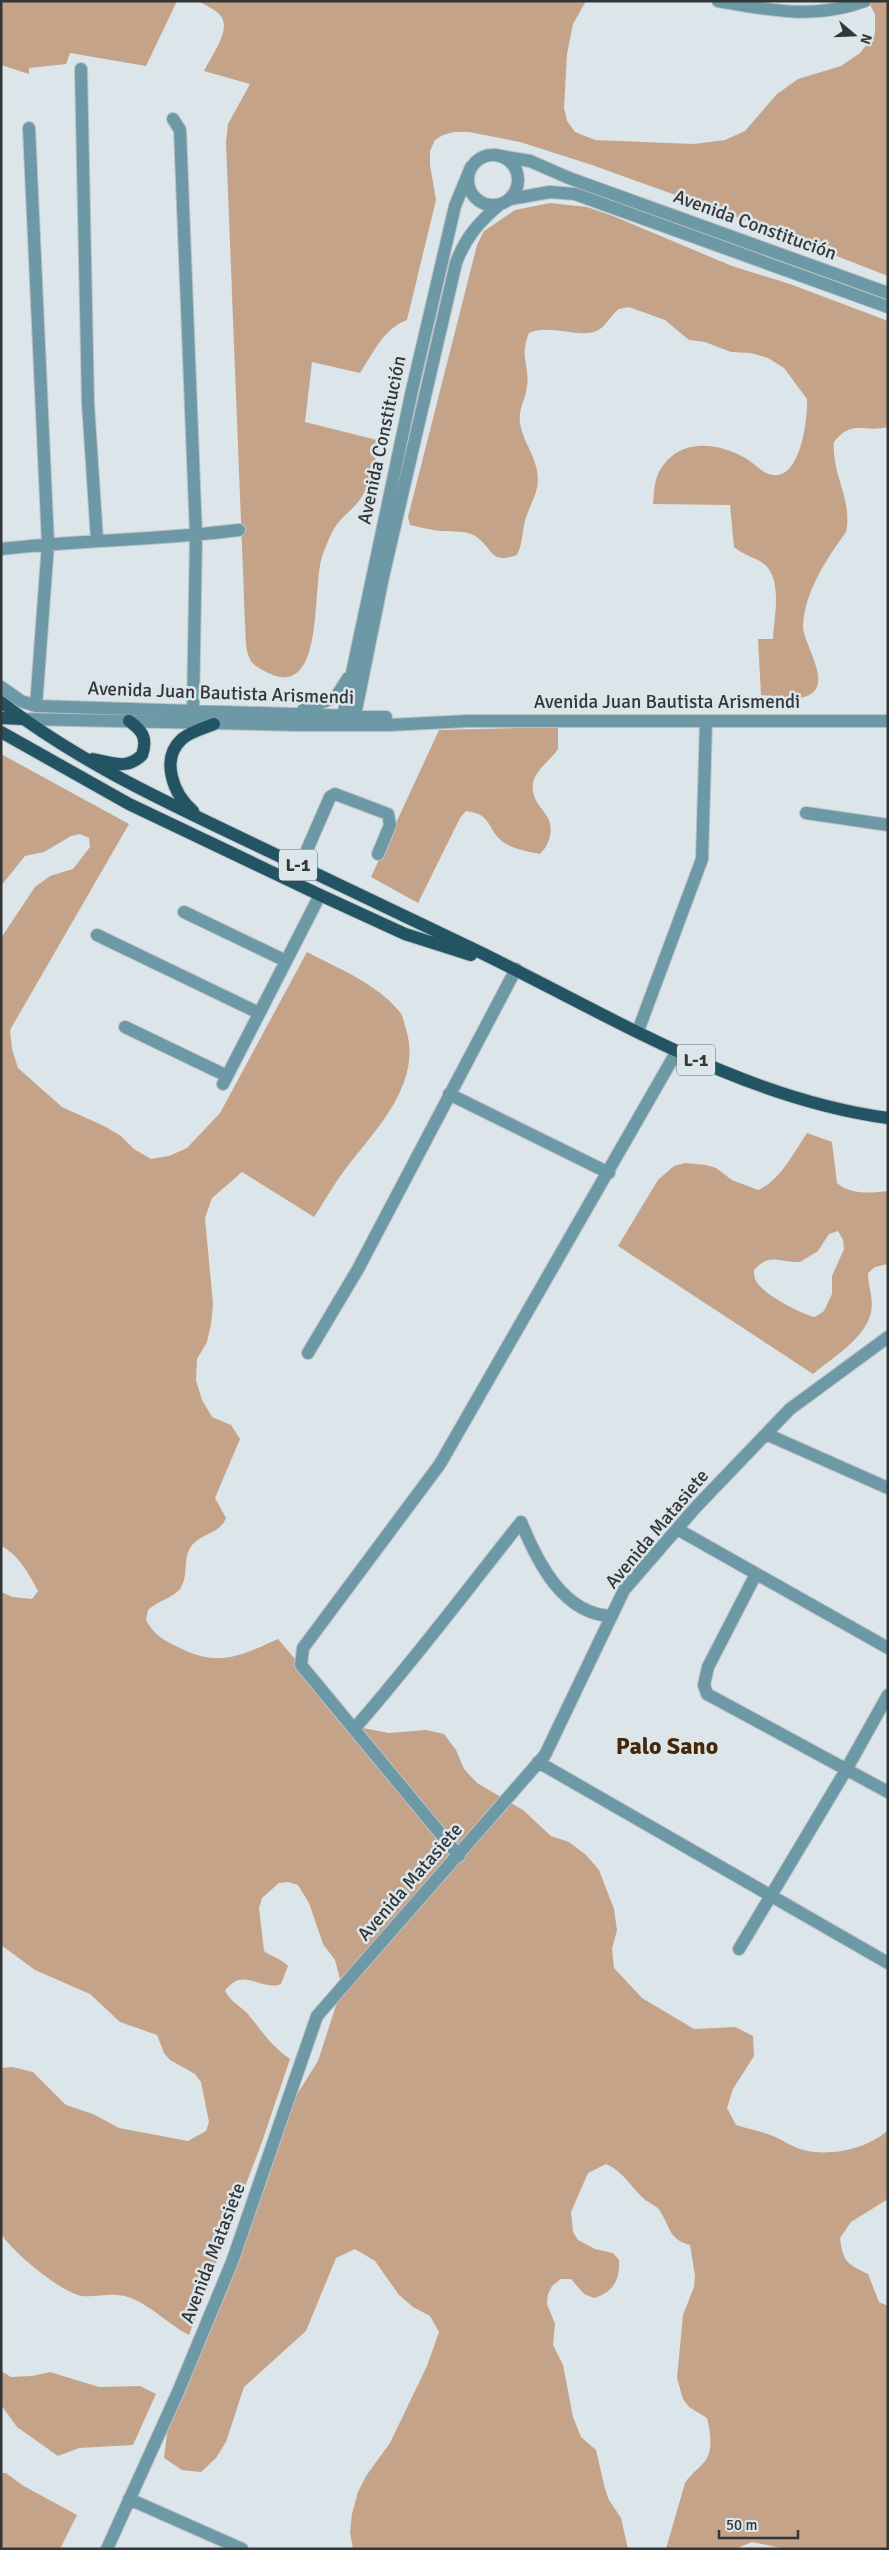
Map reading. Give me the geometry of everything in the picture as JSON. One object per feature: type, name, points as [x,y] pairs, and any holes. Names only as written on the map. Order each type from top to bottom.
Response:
[{"type":"main road","name":"L-1","points":[[1,702],[23,719],[82,757],[204,820],[516,969],[638,1032],[721,1072],[772,1091],[832,1109],[888,1118]]},
{"type":"main road","points":[[1,718],[23,719]]},
{"type":"main road","name":"L-1","points":[[82,757],[122,766],[137,760],[145,747],[145,737],[139,727],[129,720]]},
{"type":"main road","points":[[204,820],[184,803],[170,776],[171,753],[183,738],[214,724]]},
{"type":"main road","name":"L-1","points":[[1,732],[129,804],[320,895],[405,934],[516,969]]},
{"type":"street","points":[[718,1],[790,13],[845,8],[865,1]]},
{"type":"street","points":[[81,69],[88,403],[97,540]]},
{"type":"street","points":[[173,118],[180,130],[196,535],[193,710]]},
{"type":"street","points":[[29,128],[48,544],[36,706]]},
{"type":"street","points":[[471,167],[486,156],[495,155],[505,158],[517,172],[518,182],[504,202]]},
{"type":"street","name":"Avenida Constitución","points":[[495,155],[530,161],[569,178],[888,293]]},
{"type":"street","name":"Avenida Constitución","points":[[471,167],[468,176],[468,186],[472,195],[480,202],[489,205],[550,192],[575,194],[888,307]]},
{"type":"street","name":"Avenida Constitución","points":[[348,720],[352,669],[437,283],[455,206],[471,167]]},
{"type":"street","name":"Avenida Constitución","points":[[348,720],[359,689],[456,263],[467,238],[483,218],[504,202]]},
{"type":"street","points":[[1,549],[97,540],[196,535],[239,530]]},
{"type":"street","points":[[296,713],[336,697],[352,669]]},
{"type":"street","name":"Avenida Juan Bautista Arismendi","points":[[1,687],[21,701],[36,706],[296,713],[348,720],[389,717],[446,721]]},
{"type":"street","points":[[359,689],[363,702],[372,711],[389,717]]},
{"type":"street","name":"Avenida Juan Bautista Arismendi","points":[[23,719],[129,720],[214,724],[348,720],[888,721]]},
{"type":"street","points":[[638,1032],[702,859],[706,721]]},
{"type":"street","points":[[300,866],[330,797],[335,794],[388,814],[390,825],[378,854]]},
{"type":"street","points":[[806,812],[888,826]]},
{"type":"street","points":[[125,1027],[225,1080],[320,895]]},
{"type":"street","points":[[184,912],[286,961]]},
{"type":"street","points":[[97,936],[259,1013]]},
{"type":"street","points":[[308,1354],[358,1269],[516,969]]},
{"type":"street","points":[[459,1856],[301,1665],[303,1648],[440,1464],[609,1173],[677,1051]]},
{"type":"street","points":[[449,1094],[609,1173]]},
{"type":"street","name":"Avenida Matasiete","points":[[107,2549],[178,2392],[232,2262],[317,2016],[459,1856],[545,1754],[624,1590],[790,1409],[888,1336]]},
{"type":"street","points":[[766,1434],[888,1488]]},
{"type":"street","points":[[354,1729],[412,1663],[440,1623],[521,1522],[532,1548],[560,1592],[581,1609],[602,1616],[612,1616]]},
{"type":"street","points":[[677,1530],[888,1648]]},
{"type":"street","points":[[756,1574],[708,1667],[704,1685],[707,1694],[888,1792]]},
{"type":"street","points":[[739,1949],[846,1770],[888,1695]]},
{"type":"street","points":[[538,1762],[888,1963]]},
{"type":"street","points":[[129,2499],[242,2549]]},
{"type":"shaded area","points":[[1,1],[177,1],[146,66],[70,53],[66,64],[29,68],[29,74],[1,65]]},
{"type":"shaded area","points":[[199,1],[586,1],[573,24],[567,54],[564,108],[567,121],[575,132],[595,140],[694,144],[725,140],[745,131],[777,94],[798,79],[841,66],[860,53],[875,34],[875,14],[868,1],[888,1],[888,276],[731,215],[592,165],[520,142],[469,132],[454,132],[443,135],[435,140],[430,151],[430,165],[436,200],[407,320],[385,335],[360,373],[312,362],[305,422],[381,441],[364,492],[358,502],[335,527],[323,554],[319,570],[312,640],[306,661],[295,674],[279,677],[256,666],[252,662],[249,658],[246,640],[226,142],[228,124],[250,84],[204,71],[221,37],[224,24],[218,13]]},
{"type":"shaded area","points":[[550,203],[587,207],[613,216],[732,266],[790,284],[888,321],[888,427],[853,429],[841,435],[834,442],[836,465],[847,509],[846,532],[818,576],[812,588],[805,613],[803,626],[818,678],[817,687],[811,694],[799,698],[761,695],[758,639],[773,639],[776,610],[774,579],[764,564],[734,547],[730,505],[653,504],[658,474],[666,462],[686,448],[710,446],[723,449],[747,459],[762,471],[773,475],[783,474],[790,467],[801,446],[806,419],[807,399],[784,368],[768,358],[751,353],[731,352],[705,342],[689,340],[665,320],[629,307],[619,309],[603,327],[593,332],[576,333],[537,330],[529,333],[525,349],[528,379],[521,409],[520,423],[535,463],[538,481],[535,496],[526,517],[517,555],[508,558],[496,556],[481,540],[467,533],[437,531],[410,525],[408,517],[477,245],[484,231],[515,210]]},
{"type":"shaded area","points":[[558,727],[558,749],[537,773],[533,784],[536,800],[548,818],[551,828],[548,842],[540,854],[521,850],[503,842],[481,815],[466,811],[460,818],[418,903],[371,877],[439,730]]},
{"type":"shaded area","points":[[1,754],[129,824],[10,1030],[12,1049],[18,1068],[62,1107],[104,1126],[121,1136],[134,1149],[151,1159],[169,1156],[187,1148],[220,1113],[307,952],[356,977],[379,992],[400,1013],[406,1029],[409,1048],[408,1067],[395,1101],[385,1118],[341,1176],[314,1217],[242,1172],[212,1198],[205,1218],[213,1304],[207,1342],[197,1359],[196,1380],[202,1400],[212,1417],[231,1425],[240,1439],[215,1498],[226,1518],[220,1527],[197,1540],[189,1549],[185,1578],[180,1589],[148,1610],[146,1620],[152,1630],[163,1639],[205,1657],[217,1658],[240,1655],[278,1639],[352,1726],[389,1733],[426,1730],[444,1734],[456,1750],[464,1769],[477,1783],[523,1810],[551,1836],[569,1842],[586,1855],[599,1870],[614,1909],[617,1930],[612,1949],[614,1968],[642,1998],[694,2029],[735,2027],[753,2036],[754,2056],[733,2089],[727,2108],[736,2125],[768,2134],[799,2149],[818,2152],[839,2151],[861,2146],[871,2142],[888,2130],[888,2199],[851,2222],[840,2238],[847,2261],[855,2268],[868,2274],[879,2302],[888,2306],[888,2549],[785,2549],[752,2542],[735,2549],[666,2549],[685,2483],[705,2461],[710,2449],[710,2433],[707,2418],[689,2407],[683,2399],[677,2378],[683,2315],[694,2287],[695,2276],[690,2245],[673,2236],[659,2209],[644,2199],[617,2171],[606,2164],[588,2173],[571,2212],[573,2232],[578,2240],[595,2249],[613,2253],[619,2260],[617,2280],[611,2289],[601,2296],[594,2298],[584,2294],[571,2279],[561,2279],[552,2286],[548,2294],[547,2304],[555,2324],[553,2345],[563,2365],[573,2417],[581,2437],[596,2450],[605,2489],[609,2500],[621,2518],[628,2549],[353,2549],[350,2532],[352,2514],[358,2492],[366,2476],[390,2443],[427,2366],[439,2332],[430,2316],[413,2307],[399,2295],[375,2261],[355,2249],[336,2258],[306,2331],[244,2387],[226,2442],[216,2458],[201,2472],[182,2470],[164,2458],[168,2425],[289,2107],[318,2061],[342,1987],[335,1960],[323,1944],[309,1903],[298,1885],[288,1882],[279,1883],[262,1898],[259,1908],[264,1951],[288,1966],[281,1984],[273,1986],[245,1979],[238,1980],[225,1991],[232,2001],[247,2013],[271,2043],[290,2059],[262,2142],[189,2335],[147,2306],[131,2298],[118,2295],[82,2296],[73,2293],[38,2271],[1,2234],[1,2068],[12,2067],[33,2072],[66,2105],[93,2114],[119,2128],[188,2141],[206,2131],[209,2122],[201,2082],[195,2074],[170,2060],[164,2053],[157,2035],[120,2022],[90,1994],[35,1970],[1,1945],[1,1592],[13,1597],[32,1599],[38,1591],[18,1559],[1,1546],[1,938],[35,887],[50,876],[73,869],[90,847],[89,838],[80,834],[71,836],[44,852],[25,856],[1,886]]},
{"type":"shaded area","points":[[807,1133],[832,1142],[837,1183],[842,1187],[861,1192],[888,1191],[888,1264],[875,1267],[868,1273],[872,1303],[868,1321],[847,1347],[813,1374],[618,1246],[658,1180],[674,1166],[685,1163],[706,1165],[716,1168],[732,1180],[758,1190],[766,1186],[780,1173]],"holes":[[[838,1231],[843,1240],[844,1249],[832,1276],[832,1294],[824,1311],[815,1317],[792,1308],[774,1297],[766,1292],[755,1280],[754,1270],[765,1261],[800,1262],[818,1251],[829,1234]]]},
{"type":"shaded area","points":[[1,2371],[11,2377],[32,2376],[50,2372],[99,2387],[140,2386],[156,2394],[133,2445],[79,2448],[58,2456],[17,2427],[1,2405]]},
{"type":"shaded area","points":[[1,2473],[6,2473],[22,2485],[77,2515],[60,2549],[1,2549]]},
{"type":"district","name":"Palo Sano","points":[[667,1746]]}]
